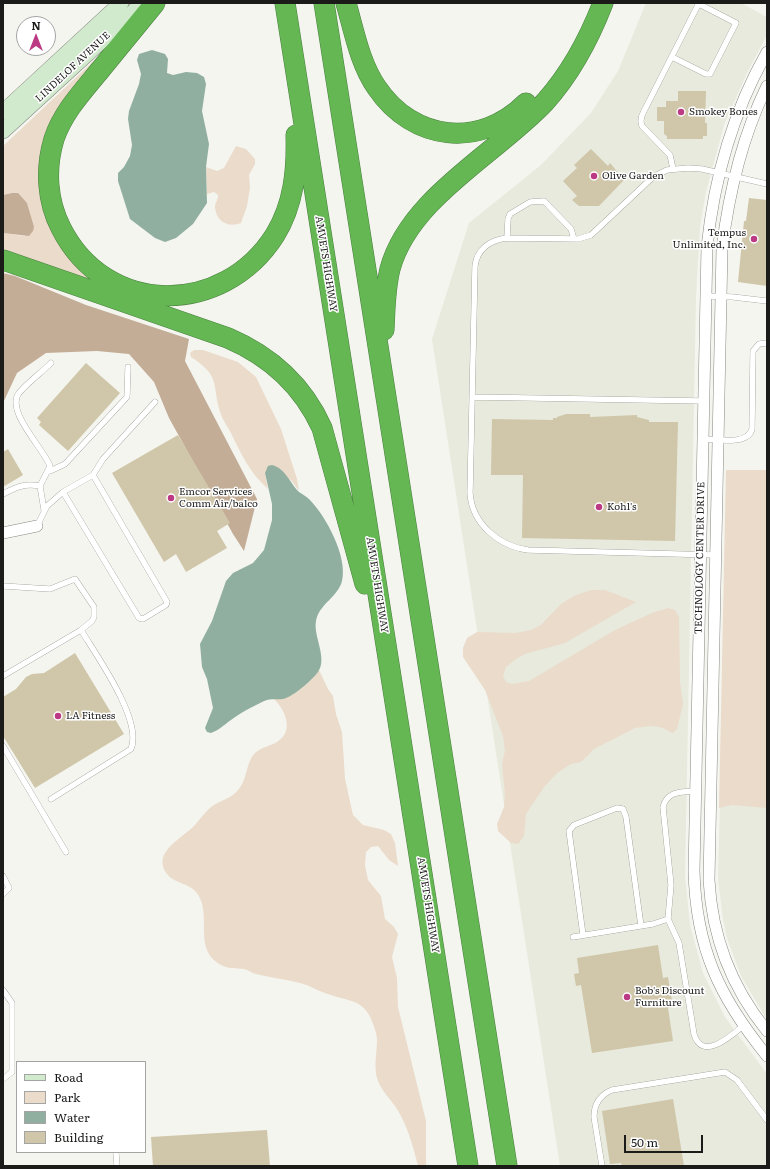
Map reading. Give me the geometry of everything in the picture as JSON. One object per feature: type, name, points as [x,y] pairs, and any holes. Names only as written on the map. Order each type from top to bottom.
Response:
[{"type":"highway","points":[[155,3],[82,91],[64,116],[50,152],[48,183],[52,207],[57,222],[64,236],[84,261],[102,276],[116,284],[136,292],[165,296],[204,291],[219,285],[239,273],[264,250],[275,234],[286,212],[295,182],[296,147],[285,3]]},
{"type":"highway","name":"AMVETS HIGHWAY","points":[[285,3],[468,1166]]},
{"type":"highway","points":[[324,3],[507,1166]]},
{"type":"highway","points":[[346,3],[366,69],[372,82],[386,101],[408,120],[421,126],[436,131],[458,134],[480,131],[495,126],[520,108],[544,83],[561,60],[577,33],[590,3]]},
{"type":"highway","points":[[395,451],[386,362],[384,325],[387,284],[390,269],[400,246],[417,217],[429,204],[526,121],[558,86],[583,48],[603,3]]},
{"type":"highway","points":[[3,260],[245,345],[271,362],[283,372],[299,390],[322,428],[337,481],[374,627],[412,805]]},
{"type":"main road","name":"LINDELOF AVENUE","points":[[3,112],[121,3]]},
{"type":"main road","name":"LINDELOF AVENUE","points":[[3,132],[143,3]]},
{"type":"street","name":"TECHNOLOGY CENTER DRIVE","points":[[767,52],[739,110],[719,173],[709,228],[705,296],[694,871],[698,924],[712,970],[726,998],[744,1026],[767,1056]]},
{"type":"street","name":"TECHNOLOGY CENTER DRIVE","points":[[767,86],[752,122],[735,176],[723,242],[720,297],[710,897],[715,928],[725,959],[746,1002],[767,1031]]},
{"type":"street","points":[[3,533],[37,526]]},
{"type":"lane","points":[[672,57],[706,74],[710,74],[736,23],[700,4],[672,57],[644,111],[641,122],[644,128],[671,157],[673,169]]},
{"type":"lane","points":[[715,555],[536,551],[521,549],[502,541],[482,524],[471,503],[475,261],[479,253],[486,246],[493,241],[507,238],[574,239],[587,237],[595,233],[655,174],[673,169],[696,168],[767,184]]},
{"type":"lane","points":[[507,238],[508,219],[510,214],[530,202],[540,200],[546,203],[571,229],[574,239]]},
{"type":"lane","points":[[705,296],[767,301]]},
{"type":"lane","points":[[702,439],[743,439],[750,434],[752,429],[753,351],[759,344],[767,343]]},
{"type":"lane","points":[[50,471],[49,462],[18,416],[16,402],[18,394],[51,363]]},
{"type":"lane","points":[[44,510],[40,486],[50,471],[65,464],[127,396],[128,367]]},
{"type":"lane","points":[[472,397],[703,401]]},
{"type":"lane","points":[[37,526],[44,510],[63,492],[92,475],[103,459],[155,402]]},
{"type":"lane","points":[[63,492],[139,618],[143,619],[166,606],[167,602],[92,475]]},
{"type":"lane","points":[[3,494],[21,485],[32,484],[40,486]]},
{"type":"lane","points":[[3,586],[50,589],[74,579],[94,607],[92,621],[81,630],[3,676]]},
{"type":"lane","points":[[51,798],[127,752],[133,741],[121,695],[81,630]]},
{"type":"lane","points":[[3,746],[66,852]]},
{"type":"lane","points":[[695,791],[674,793],[667,797],[664,803],[663,815],[671,885],[668,919],[679,943],[694,1034],[697,1042],[705,1047],[718,1045],[744,1026]]},
{"type":"lane","points":[[583,935],[569,831],[574,825],[617,808],[623,809],[626,817],[641,926]]},
{"type":"lane","points":[[3,876],[9,888],[3,894]]},
{"type":"lane","points":[[573,937],[641,926],[668,919]]},
{"type":"lane","points":[[3,990],[12,1003],[12,1072],[3,1079]]},
{"type":"lane","points":[[602,1166],[594,1110],[600,1098],[612,1090],[725,1072],[737,1080],[767,1120]]},
{"type":"lane","points":[[116,1153],[117,1166]]},
{"type":"shaded area","points":[[646,3],[741,3],[767,17],[767,35],[747,73],[724,125],[706,192],[700,227],[696,296],[685,876],[690,925],[703,973],[725,1017],[767,1074],[767,1166],[560,1166],[432,339],[469,223],[541,165],[591,113],[618,71]]},
{"type":"shaded area","points":[[18,193],[27,203],[34,227],[29,236],[3,233],[3,195]]},
{"type":"shaded area","points":[[3,273],[15,276],[86,305],[189,339],[185,361],[257,499],[244,551],[233,534],[169,418],[154,382],[129,354],[97,351],[46,353],[17,373],[3,403]]},
{"type":"shaded area","points":[[721,765],[767,774],[767,1020],[741,976],[727,938],[723,919],[718,879]]},
{"type":"green space","points":[[103,52],[77,85],[46,213],[57,241],[77,264],[104,284],[3,253],[3,233],[25,236],[29,212],[27,203],[12,193],[3,195],[3,146]]},
{"type":"green space","points":[[236,146],[246,149],[255,159],[255,164],[249,175],[250,188],[247,206],[241,223],[232,225],[224,222],[218,217],[215,204],[218,195],[214,192],[207,194],[206,167],[217,171],[224,168]]},
{"type":"green space","points":[[194,350],[203,350],[238,362],[256,377],[281,429],[297,479],[299,491],[291,480],[265,473],[268,489],[251,470],[222,417],[212,377],[201,364],[191,357],[190,353]]},
{"type":"green space","points":[[726,470],[767,470],[767,808],[732,805],[719,808]]},
{"type":"green space","points":[[591,590],[605,590],[636,602],[565,643],[525,654],[516,659],[506,667],[503,676],[506,682],[512,684],[529,681],[615,630],[652,613],[668,608],[675,610],[679,617],[680,682],[683,704],[677,729],[673,733],[660,727],[650,726],[635,728],[594,749],[581,762],[571,764],[557,773],[544,787],[526,814],[524,836],[518,844],[511,843],[498,831],[497,824],[504,807],[505,794],[502,764],[505,751],[503,736],[485,690],[463,657],[463,648],[467,638],[477,632],[516,633],[531,630],[541,625],[561,604],[576,595]]},
{"type":"green space","points":[[319,670],[333,696],[336,714],[342,732],[345,779],[353,815],[363,825],[384,830],[391,834],[395,843],[398,866],[389,860],[378,846],[371,847],[366,852],[365,865],[368,880],[381,896],[385,919],[394,927],[398,934],[392,957],[397,978],[398,1007],[426,1121],[426,1166],[418,1166],[404,1123],[397,1109],[384,1092],[378,1081],[375,1066],[377,1036],[369,1015],[365,1009],[354,1002],[333,996],[303,984],[289,980],[267,977],[244,969],[229,968],[221,965],[212,958],[207,950],[203,910],[201,901],[196,892],[170,877],[163,866],[165,853],[170,847],[193,827],[211,807],[232,795],[241,787],[249,763],[254,754],[277,742],[286,732],[287,726],[284,714],[273,698],[287,696],[299,690]]},
{"type":"water","points":[[152,50],[165,54],[168,59],[167,73],[173,75],[186,72],[197,73],[204,77],[206,84],[202,111],[209,144],[206,167],[207,203],[193,224],[176,238],[165,242],[155,238],[130,219],[118,181],[118,173],[124,167],[130,156],[132,145],[128,119],[129,111],[141,74],[137,60],[139,54]]},
{"type":"water","points":[[272,465],[284,472],[299,492],[316,506],[334,537],[339,549],[342,560],[342,581],[337,592],[324,605],[316,621],[316,633],[321,654],[321,666],[318,672],[302,688],[287,698],[265,701],[235,717],[211,733],[207,732],[205,728],[213,708],[207,679],[202,667],[200,644],[212,621],[226,581],[233,573],[253,563],[264,550],[272,520],[272,504],[265,473],[268,466]]},
{"type":"building","name":"Smokey Bones","points":[[678,91],[706,91],[705,123],[707,123],[707,136],[703,136],[703,139],[667,139],[667,136],[664,134],[664,121],[657,121],[657,107],[666,107],[666,101],[678,101]]},
{"type":"building","name":"Olive Garden","points":[[591,149],[608,166],[610,163],[624,180],[599,206],[579,206],[572,200],[577,196],[563,181],[577,168],[574,165]]},
{"type":"building","name":"Tempus Unlimited, Inc.","points":[[749,198],[767,200],[767,286],[738,282],[744,221],[746,221]]},
{"type":"building","points":[[86,363],[120,393],[68,451],[39,425],[41,422],[37,418]]},
{"type":"building","name":"Kohl's","points":[[566,414],[590,414],[590,417],[637,415],[637,417],[649,420],[649,422],[678,422],[675,541],[522,538],[523,475],[491,475],[492,419],[553,420],[553,418]]},
{"type":"building","name":"Emcor Services Comm Air/balco","points":[[178,435],[230,523],[217,531],[227,548],[186,572],[176,554],[164,562],[112,473]]},
{"type":"building","points":[[8,449],[23,475],[3,487],[3,452]]},
{"type":"building","name":"LA Fitness","points":[[75,653],[124,734],[35,788],[3,736],[3,697],[16,689],[26,677],[32,674],[44,673]]},
{"type":"building","name":"Bob's Discount Furniture","points":[[658,945],[663,978],[668,977],[673,1007],[668,1008],[673,1041],[592,1053],[581,985],[576,986],[574,974],[579,973],[577,958]]},
{"type":"building","points":[[673,1099],[684,1166],[622,1166],[621,1163],[610,1164],[602,1111]]},
{"type":"building","points":[[267,1130],[270,1166],[153,1166],[151,1137]]},
{"type":"place","name":"Smokey Bones","points":[[681,112]]},
{"type":"place","name":"Olive Garden","points":[[594,176]]},
{"type":"place","name":"Tempus Unlimited, Inc.","points":[[754,239]]},
{"type":"place","name":"Emcor Services Comm Air/balco","points":[[171,498]]},
{"type":"place","name":"Kohl's","points":[[599,507]]},
{"type":"place","name":"LA Fitness","points":[[58,716]]},
{"type":"place","name":"Bob's Discount Furniture","points":[[627,997]]}]
